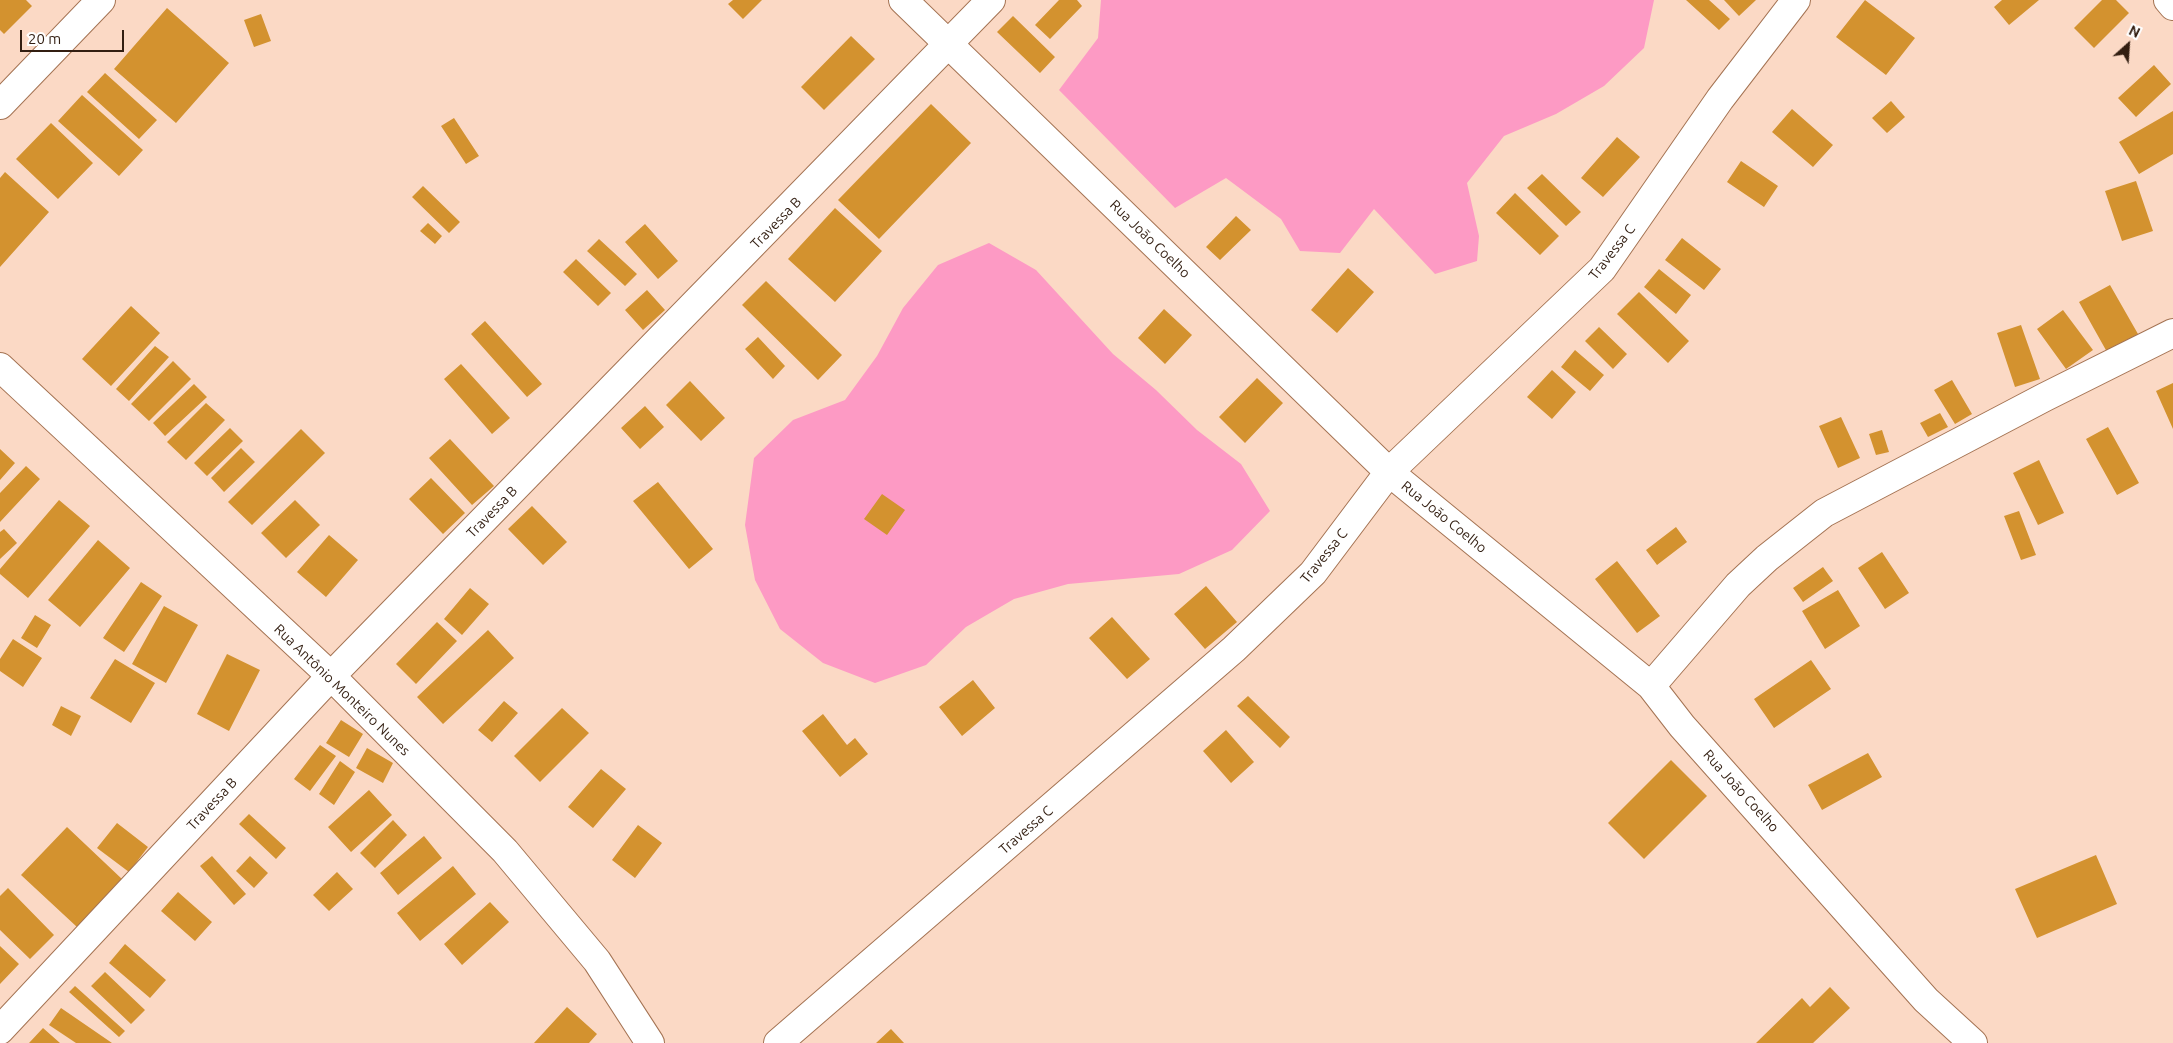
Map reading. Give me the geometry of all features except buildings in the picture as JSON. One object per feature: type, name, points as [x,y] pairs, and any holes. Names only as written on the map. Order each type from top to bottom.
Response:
[{"type":"street","points":[[0,105],[101,0]]},
{"type":"street","name":"Rua João Coelho","points":[[903,0],[1389,472],[1651,686],[1682,726],[1926,1000],[1973,1043]]},
{"type":"street","name":"Travessa B","points":[[0,1030],[331,676],[991,0]]},
{"type":"street","name":"Travessa C","points":[[778,1043],[1234,649],[1313,573],[1389,472],[1602,269],[1720,100],[1796,0]]},
{"type":"street","points":[[2168,0],[2173,6]]},
{"type":"street","points":[[1651,686],[1738,585],[1767,558],[1824,514],[2045,397],[2173,333]]},
{"type":"street","name":"Rua Antônio Monteiro Nunes","points":[[0,367],[331,676],[505,852],[597,961],[650,1043]]},
{"type":"shaded area","points":[[1101,0],[1654,0],[1644,48],[1604,86],[1556,114],[1504,136],[1467,183],[1479,236],[1477,261],[1435,274],[1374,209],[1340,253],[1300,251],[1281,219],[1226,178],[1175,208],[1059,90],[1098,38]]},
{"type":"shaded area","points":[[989,243],[1036,270],[1113,354],[1156,390],[1197,430],[1241,464],[1270,511],[1232,550],[1179,574],[1068,584],[1014,599],[966,627],[926,665],[875,683],[823,663],[780,629],[755,580],[745,525],[754,458],[793,420],[845,400],[877,356],[903,308],[938,265]]}]
